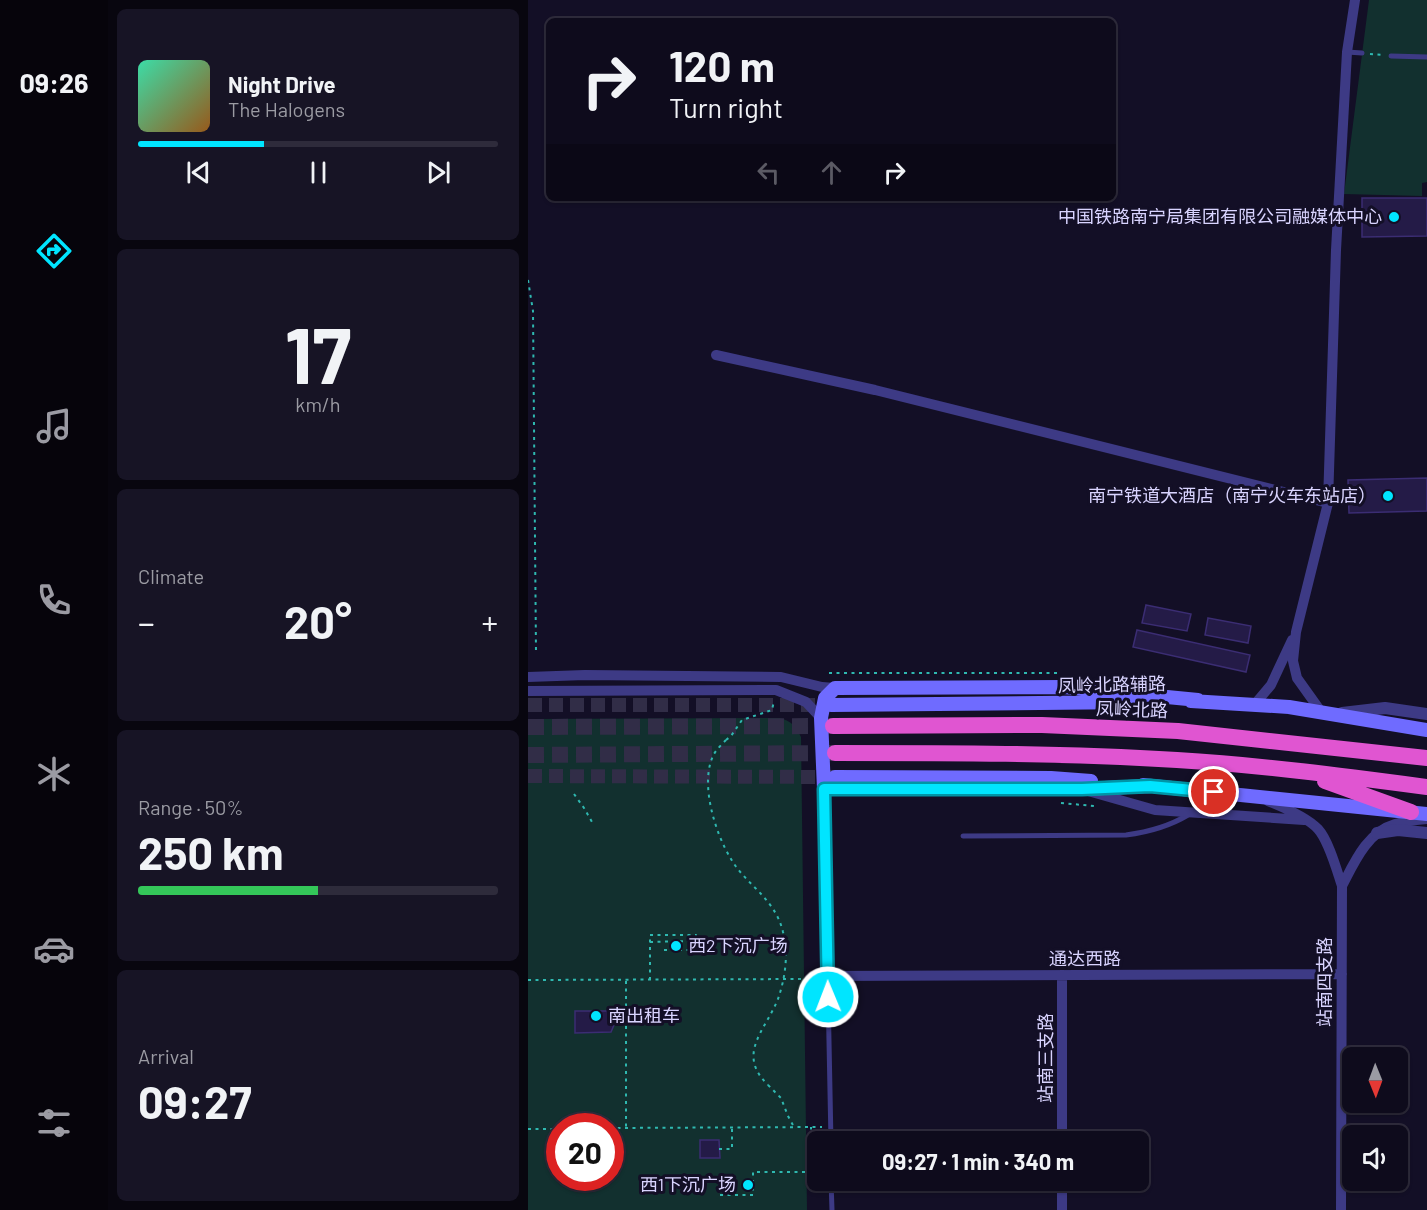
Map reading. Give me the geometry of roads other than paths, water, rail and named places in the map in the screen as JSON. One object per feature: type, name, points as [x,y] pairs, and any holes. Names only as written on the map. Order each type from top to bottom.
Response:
[{"type":"highway","name":"凤岭北路","points":[[827,722],[1178,731],[1427,757]]},
{"type":"highway","points":[[835,753],[1043,753],[1178,760],[1296,770],[1427,787]]},
{"type":"highway","points":[[1296,770],[1422,815]]},
{"type":"main road","points":[[1150,786],[1082,789],[824,789],[827,722],[825,698],[835,688],[1064,687],[1198,700]]},
{"type":"main road","name":"凤岭北路辅路","points":[[831,705],[1081,704],[1198,700],[1289,707],[1427,730]]},
{"type":"main road","points":[[835,777],[1051,778],[1256,796],[1422,815]]},
{"type":"street","points":[[1355,0],[1347,52],[1336,250],[1328,503],[1296,632],[1293,661],[1297,678],[1327,714],[1385,708],[1427,714]]},
{"type":"street","points":[[716,355],[875,390],[1328,503]]},
{"type":"street","points":[[1255,704],[1271,685],[1296,632]]},
{"type":"street","points":[[528,677],[781,676],[822,687],[835,688]]},
{"type":"street","points":[[528,692],[776,690],[806,702],[827,722]]},
{"type":"street","points":[[1082,789],[1155,810],[1305,820]]},
{"type":"street","name":"站南四支路","points":[[1256,796],[1287,809],[1318,829],[1326,843],[1342,886],[1341,1210]]},
{"type":"street","points":[[1342,886],[1356,858],[1377,833],[1393,824],[1422,815]]},
{"type":"street","points":[[1377,833],[1398,830],[1427,833]]},
{"type":"street","name":"通达西路","points":[[828,976],[1342,974]]},
{"type":"street","name":"站南三支路","points":[[1062,975],[1062,1131]]},
{"type":"street","points":[[1062,1191],[1062,1210]]},
{"type":"lane","points":[[1347,52],[1362,53]]},
{"type":"lane","points":[[1391,56],[1427,57]]},
{"type":"lane","points":[[824,789],[830,1131]]},
{"type":"lane","points":[[963,836],[1126,835],[1149,832],[1175,823],[1193,812]]},
{"type":"lane","points":[[831,1191],[832,1210]]},
{"type":"tunnel","points":[[528,705],[831,705]]},
{"type":"tunnel","points":[[528,727],[833,726]]},
{"type":"tunnel","points":[[528,755],[835,753]]},
{"type":"tunnel","points":[[528,776],[835,777]]},
{"type":"place","name":"中国铁路南宁局集团有限公司融媒体中心","points":[[1394,217]]},
{"type":"place","name":"南宁铁道大酒店（南宁火车东站店）","points":[[1388,496]]},
{"type":"place","name":"西2下沉广场","points":[[676,946]]},
{"type":"place","name":"南出租车","points":[[596,1016]]},
{"type":"place","name":"西1下沉广场","points":[[748,1185]]}]
